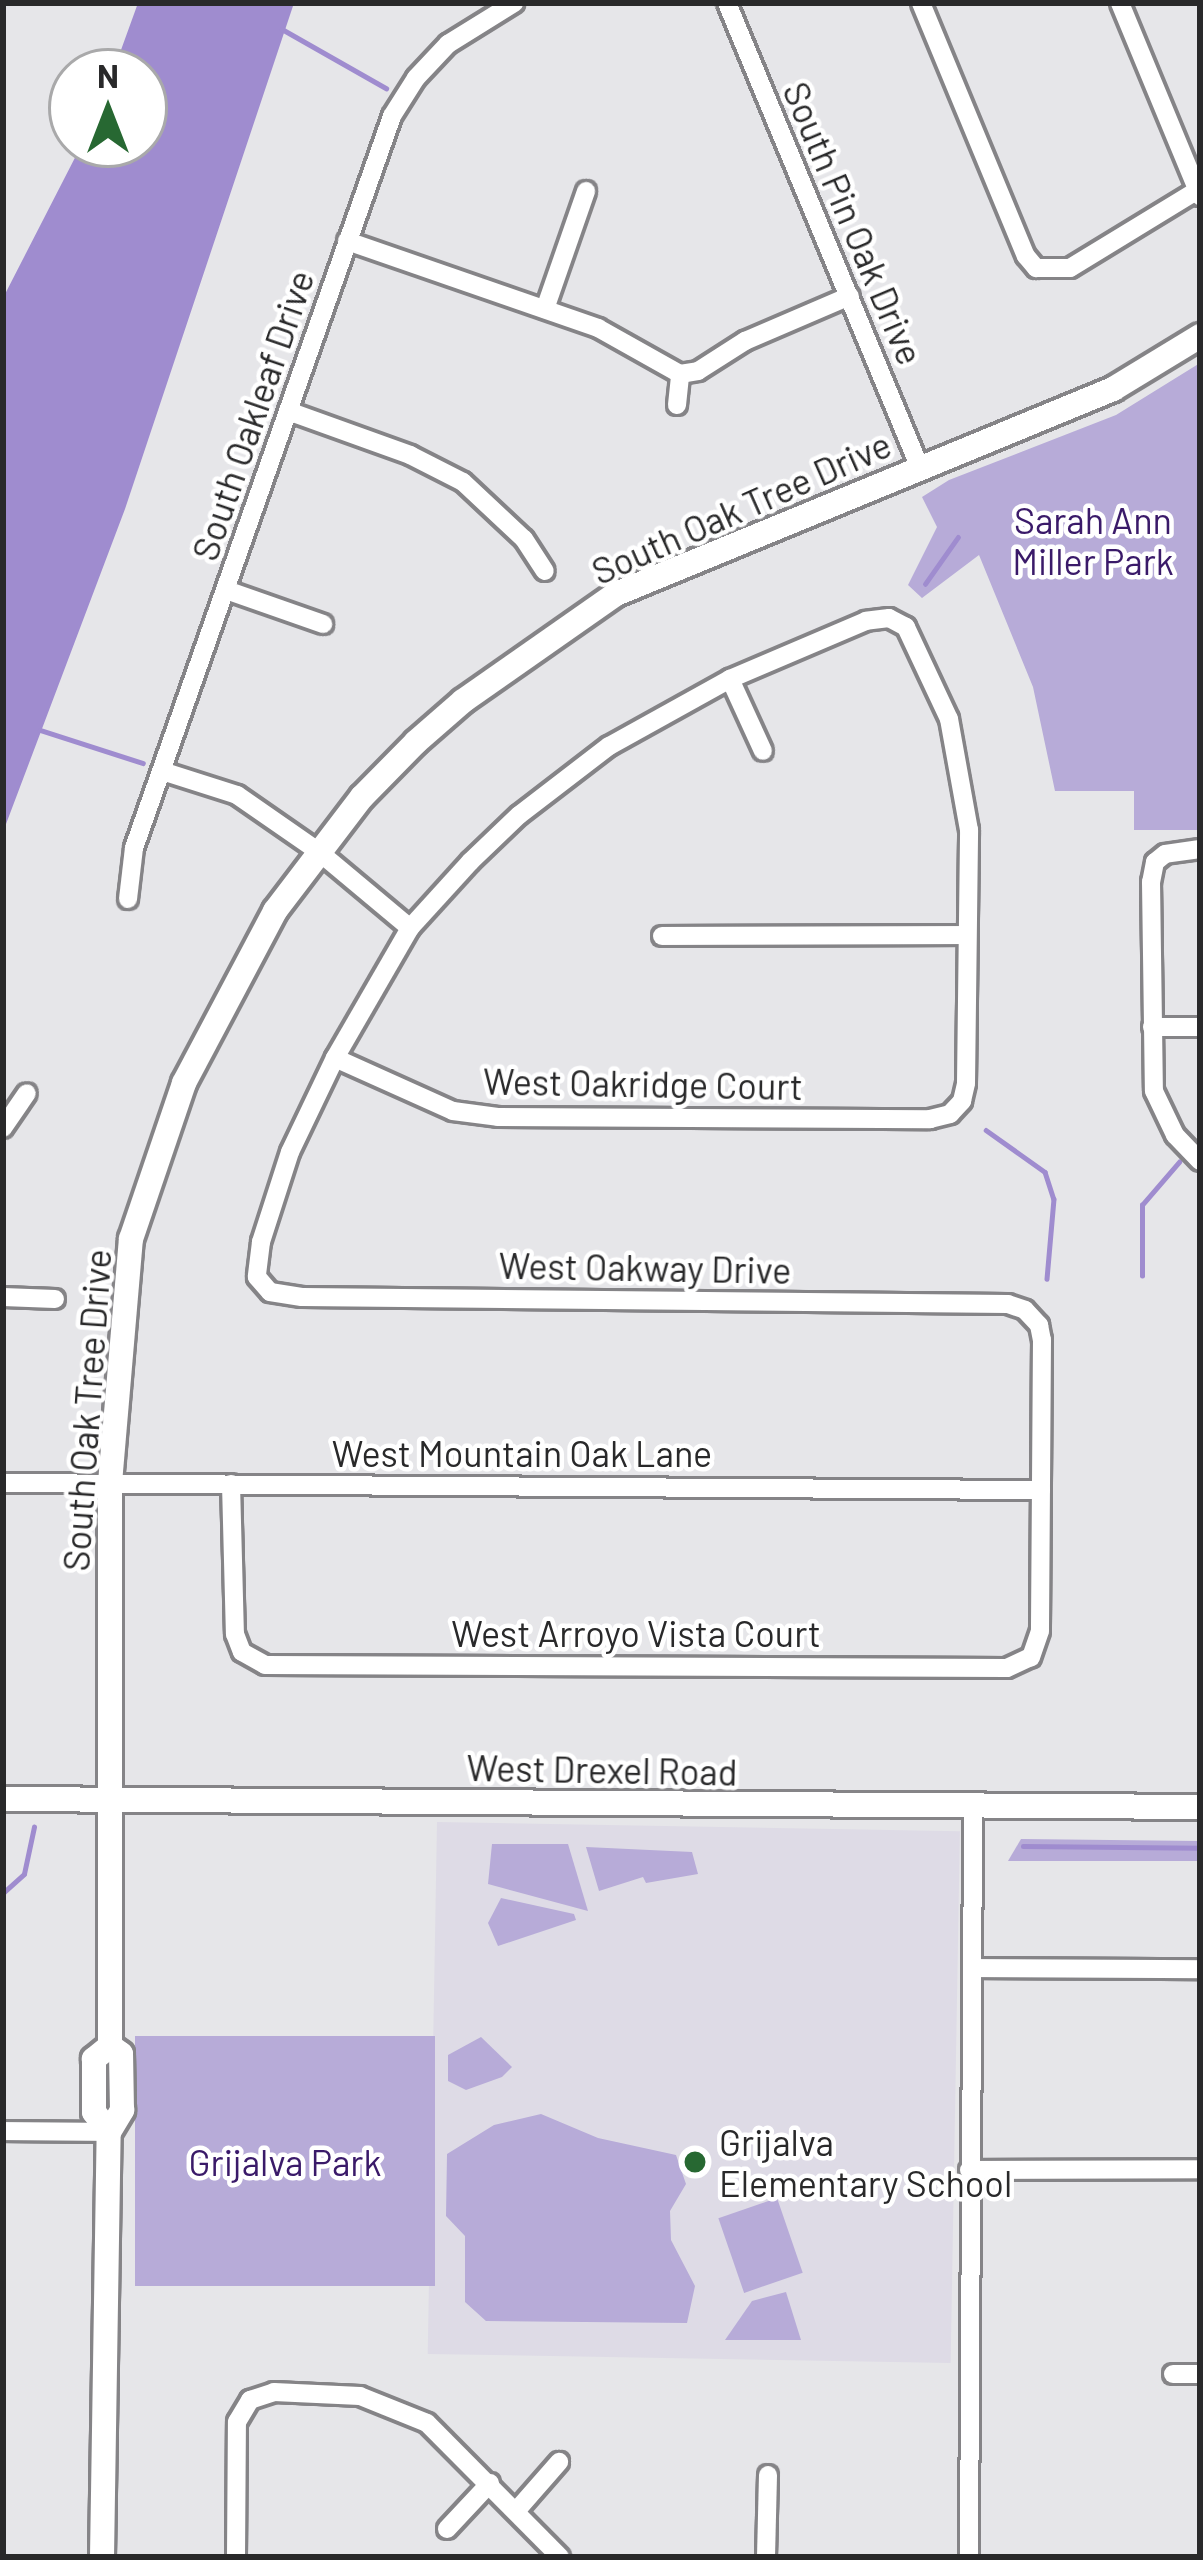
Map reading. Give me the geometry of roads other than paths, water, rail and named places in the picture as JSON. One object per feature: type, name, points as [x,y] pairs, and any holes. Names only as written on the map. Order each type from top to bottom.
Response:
[{"type":"street","name":"South Oakleaf Drive","points":[[128,899],[134,848],[347,241],[403,95],[448,44],[514,3]]},
{"type":"street","name":"South Pin Oak Drive","points":[[727,3],[920,468]]},
{"type":"street","points":[[921,3],[1026,256],[1043,277],[1070,268],[1199,193],[1120,3]]},
{"type":"street","points":[[545,309],[586,191]]},
{"type":"street","points":[[347,241],[614,335],[680,374],[698,371],[745,341],[850,296]]},
{"type":"street","name":"South Oak Tree Drive","points":[[103,2557],[109,2132],[94,2112],[94,2059],[110,2046],[110,1483],[131,1239],[184,1083],[259,936],[318,851],[377,781],[452,710],[616,594],[1113,389],[1200,336]]},
{"type":"street","points":[[677,405],[680,374]]},
{"type":"street","points":[[288,411],[410,455],[463,482],[524,539],[545,571]]},
{"type":"street","points":[[226,590],[323,624]]},
{"type":"street","points":[[335,1058],[410,928],[519,815],[609,746],[730,679],[866,620],[898,614],[912,634],[950,719],[969,830],[966,935],[662,936]]},
{"type":"street","points":[[730,679],[764,751]]},
{"type":"street","points":[[162,771],[237,795],[318,851],[410,928]]},
{"type":"street","points":[[1200,849],[1158,853],[1150,882],[1154,1091],[1175,1135],[1200,1161]]},
{"type":"street","name":"West Oakridge Court","points":[[335,1058],[453,1111],[498,1117],[930,1119],[965,1112],[966,935]]},
{"type":"street","points":[[1152,1028],[1200,1028]]},
{"type":"street","name":"West Oakway Drive","points":[[335,1058],[283,1174],[256,1262],[258,1288],[302,1297],[1008,1304],[1031,1308],[1042,1340],[1041,1490]]},
{"type":"street","points":[[3,1128],[27,1093]]},
{"type":"street","points":[[3,1298],[55,1299]]},
{"type":"street","name":"West Mountain Oak Lane","points":[[3,1483],[1041,1490]]},
{"type":"street","name":"West Arroyo Vista Court","points":[[231,1484],[236,1658],[265,1665],[1007,1668],[1036,1663],[1041,1490]]},
{"type":"street","name":"West Drexel Road","points":[[3,1799],[1200,1807]]},
{"type":"street","points":[[969,2557],[973,1809]]},
{"type":"street","points":[[973,1968],[1200,1969]]},
{"type":"street","points":[[3,2131],[109,2132]]},
{"type":"street","points":[[969,2170],[1200,2168]]},
{"type":"street","points":[[1173,2374],[1200,2374]]},
{"type":"street","points":[[236,2557],[236,2434],[246,2398],[265,2392],[323,2394],[397,2407],[448,2439],[560,2557]]},
{"type":"street","points":[[517,2510],[559,2462]]},
{"type":"street","points":[[766,2557],[767,2475]]},
{"type":"street","points":[[447,2529],[490,2483]]},
{"type":"waterway","points":[[282,29],[386,88]]},
{"type":"waterway","points":[[925,584],[958,537]]},
{"type":"waterway","points":[[40,730],[143,763]]},
{"type":"waterway","points":[[986,1130],[1045,1172],[1054,1199],[1047,1279]]},
{"type":"waterway","points":[[1142,1276],[1142,1205],[1179,1162]]},
{"type":"waterway","points":[[3,1893],[24,1874],[34,1827]]},
{"type":"waterway","points":[[1023,1846],[1200,1848]]},
{"type":"place","name":"Grijalva Elementary School","points":[[695,2162]]},
{"type":"park label","name":"Sarah Ann Miller Park","points":[[1093,540]]},
{"type":"park label","name":"Grijalva Park","points":[[285,2162]]}]
